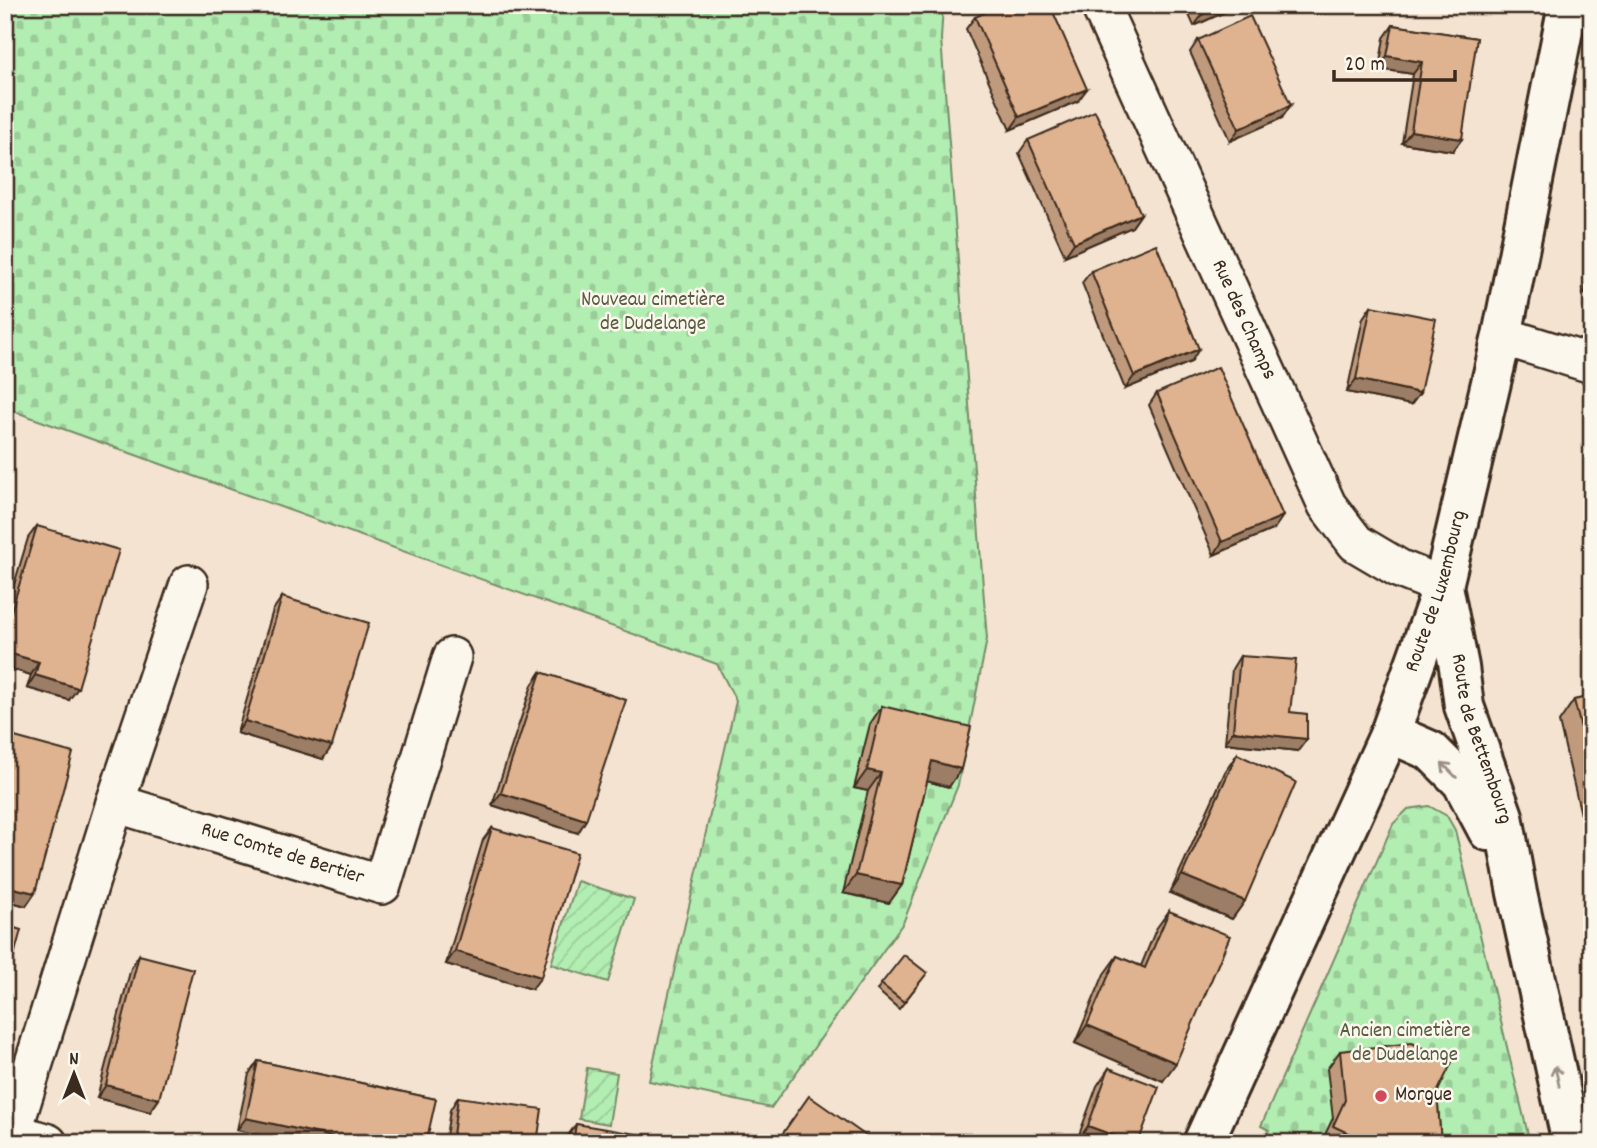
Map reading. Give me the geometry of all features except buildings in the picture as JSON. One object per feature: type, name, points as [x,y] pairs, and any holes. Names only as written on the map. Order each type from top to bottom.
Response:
[{"type":"main road","name":"Route de Luxembourg","points":[[1203,1143],[1390,733],[1443,586],[1502,336],[1568,5]]},
{"type":"main road","name":"Route de Bettembourg","points":[[1443,586],[1464,706],[1503,816],[1517,893],[1572,1143]]},
{"type":"main road","name":"Route de Bettembourg","points":[[1390,733],[1431,751],[1462,782],[1484,821],[1517,893]]},
{"type":"street","name":"Rue des Champs","points":[[1100,5],[1327,505],[1356,543],[1400,569],[1443,586]]},
{"type":"street","points":[[1502,336],[1592,364]]},
{"type":"street","points":[[48,1143],[9,1135],[115,803],[190,584]]},
{"type":"street","name":"Rue Comte de Bertier","points":[[115,803],[382,884],[452,657]]},
{"type":"green space","name":"Nouveau cimetière de Dudelange","points":[[5,5],[943,5],[941,39],[987,639],[958,785],[903,923],[771,1108],[649,1081],[736,701],[717,664],[5,408]]},
{"type":"green space","name":"Ancien cimetière de Dudelange","points":[[1429,806],[1447,816],[1455,830],[1530,1143],[1263,1143],[1269,1130],[1261,1126],[1393,824],[1408,809]]},
{"type":"green space","points":[[577,881],[634,899],[608,982],[551,964]]},
{"type":"green space","points":[[587,1068],[617,1073],[609,1124],[579,1119]]},
{"type":"place","name":"Morgue","points":[[1381,1096]]}]
